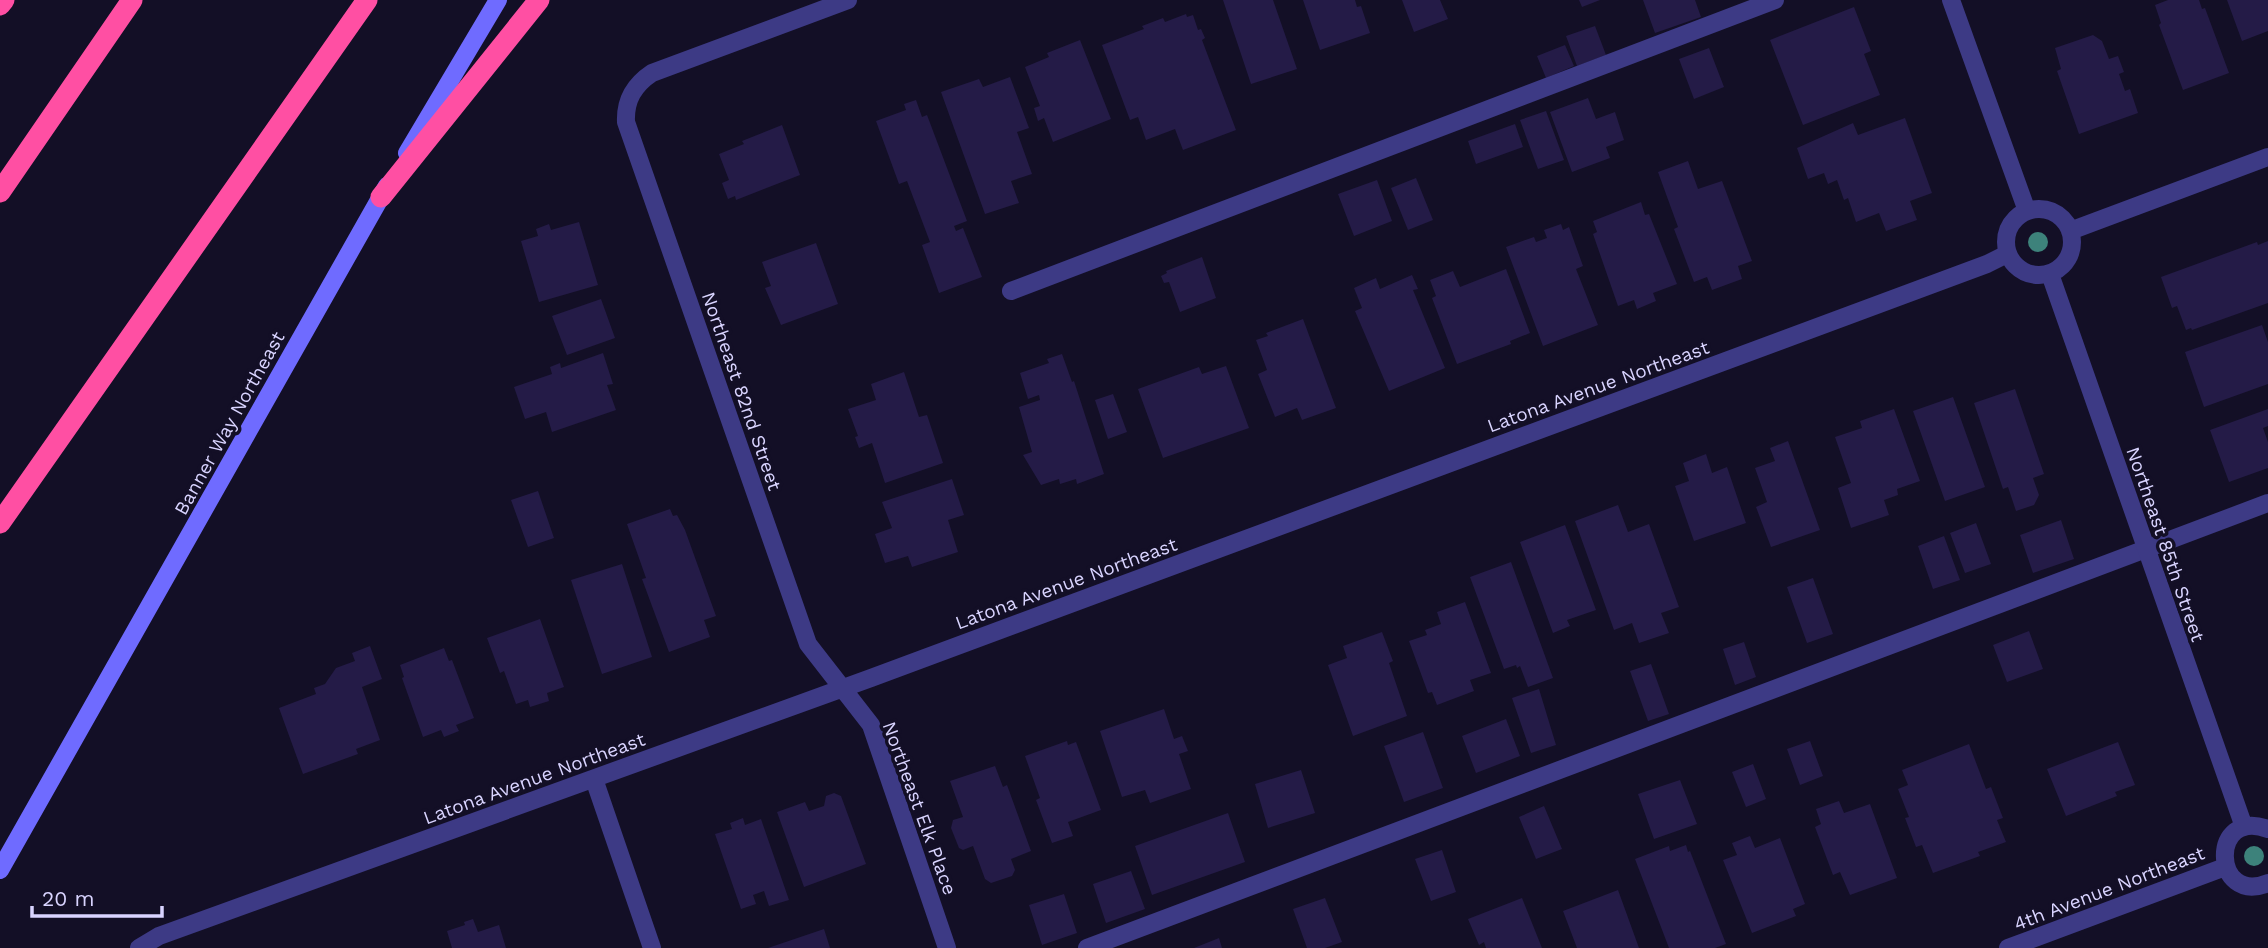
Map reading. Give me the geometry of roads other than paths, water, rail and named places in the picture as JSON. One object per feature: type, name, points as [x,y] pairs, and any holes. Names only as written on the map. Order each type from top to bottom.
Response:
[{"type":"highway","points":[[0,5],[4,0]]},
{"type":"highway","points":[[0,192],[132,0]]},
{"type":"highway","points":[[0,523],[367,0]]},
{"type":"highway","points":[[381,197],[539,0]]},
{"type":"main road","name":"Banner Way Northeast","points":[[0,870],[381,197],[498,0]]},
{"type":"street","name":"Northeast 82nd Street","points":[[841,689],[808,644],[629,135],[625,110],[634,88],[652,73],[848,0]]},
{"type":"street","points":[[1011,291],[1775,0]]},
{"type":"street","points":[[1951,0],[2027,211]]},
{"type":"street","points":[[2070,231],[2268,157]]},
{"type":"street","points":[[2035,209],[2053,212],[2060,216],[2070,231],[2072,248],[2069,257],[2050,274],[2033,275],[2025,272],[2017,268],[2007,254],[2006,236],[2009,228],[2013,221],[2027,211],[2035,209]]},
{"type":"street","name":"Latona Avenue Northeast","points":[[139,948],[159,936],[841,689],[1974,269],[2007,254]]},
{"type":"street","name":"Northeast 85th Street","points":[[2050,274],[2244,827]]},
{"type":"street","points":[[1087,948],[2268,503]]},
{"type":"street","name":"Northeast Elk Place","points":[[841,689],[871,726],[947,948]]},
{"type":"street","points":[[594,779],[652,948]]},
{"type":"street","points":[[2267,887],[2249,886],[2234,879],[2225,867],[2224,850],[2236,831],[2244,827],[2251,825],[2268,829]]},
{"type":"street","name":"4th Avenue Northeast","points":[[2008,948],[2225,867]]}]
